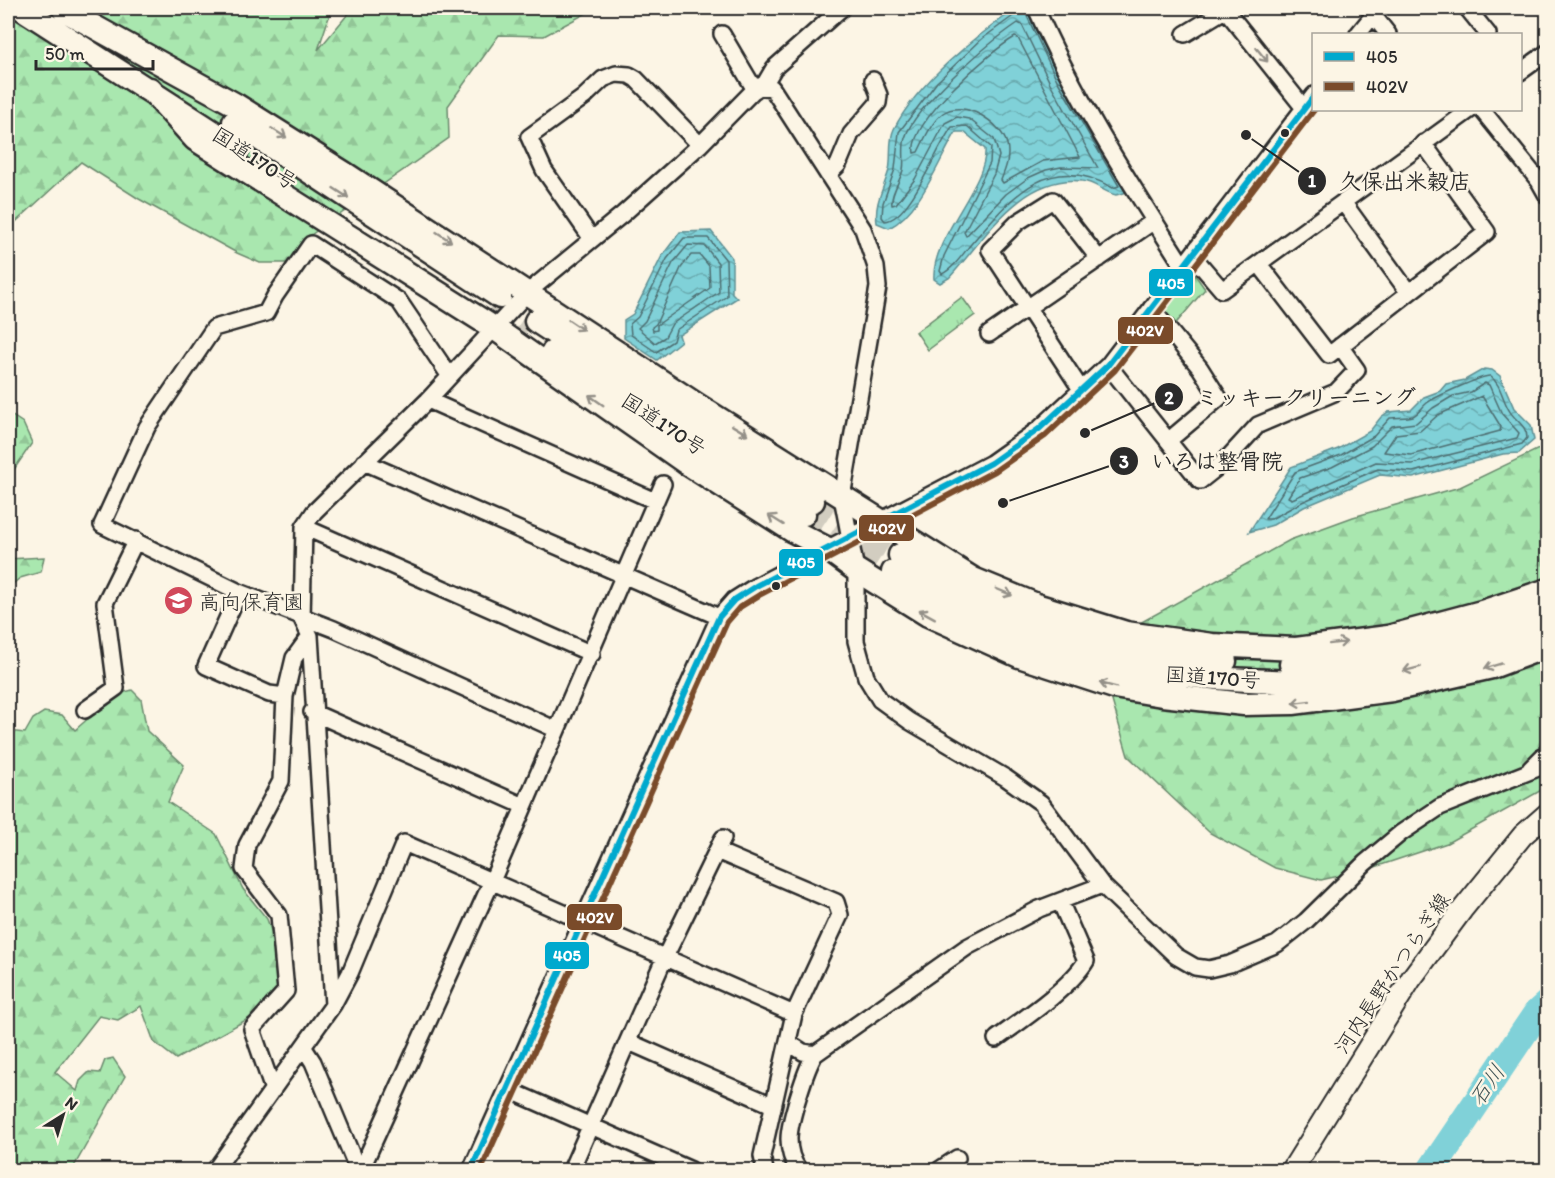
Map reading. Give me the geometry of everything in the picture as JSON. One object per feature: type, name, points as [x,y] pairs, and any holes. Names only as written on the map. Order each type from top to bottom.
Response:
[{"type":"highway","points":[[21,8],[150,89],[195,139],[494,312],[685,462],[793,531],[826,548],[856,570],[928,615],[1019,656],[1114,687],[1203,700],[1293,703],[1392,690],[1492,668],[1548,646]]},
{"type":"highway","points":[[62,9],[236,105],[842,497],[973,579],[1039,606],[1126,633],[1212,645],[1296,649],[1388,637],[1482,612],[1548,590]]},
{"type":"highway","name":"国道170号","points":[[62,9],[494,312]]},
{"type":"highway","name":"国道170号","points":[[531,327],[808,508]]},
{"type":"highway","name":"国道170号","points":[[1548,608],[1481,634],[1388,654],[1295,664],[1210,660],[1120,650],[1033,624],[896,563],[960,611],[1076,657],[1121,670],[1295,682],[1392,674],[1488,650],[1548,626]]},
{"type":"main road","name":"河内長野かつらぎ線","points":[[1292,1170],[1340,1097],[1375,1034],[1411,979],[1462,910],[1523,835],[1548,813]]},
{"type":"street","points":[[333,1005],[312,712],[310,636],[302,619],[304,527],[314,512],[428,400],[450,375],[494,312],[528,292],[700,145],[759,87],[774,68],[842,8]]},
{"type":"street","points":[[1036,8],[1067,72],[1154,221],[1188,261],[1222,290],[1423,143],[1449,116],[1466,111]]},
{"type":"street","points":[[471,1170],[719,617],[734,600],[756,586],[991,463],[1039,429],[1108,365],[1309,102],[1226,8],[1185,34]]},
{"type":"street","points":[[1467,8],[1487,33]]},
{"type":"street","points":[[1359,33],[1376,11],[1387,33]]},
{"type":"street","points":[[722,34],[759,87]]},
{"type":"street","points":[[1522,71],[1548,52]]},
{"type":"street","points":[[592,239],[544,170],[529,137],[584,98],[603,79],[616,74],[629,75],[636,79],[700,145]]},
{"type":"street","points":[[828,175],[838,165],[851,134],[878,103],[879,94],[873,80]]},
{"type":"street","points":[[759,87],[772,88],[862,229],[871,247],[878,287],[842,497],[856,570],[856,641],[866,677],[880,700],[909,721],[1006,778],[1041,803],[1102,885],[1176,956],[1195,967],[1209,969],[1230,964],[1277,944],[1296,931],[1365,863],[1401,833],[1431,814],[1530,769],[1548,764]]},
{"type":"street","points":[[1483,111],[1539,181],[1548,197]]},
{"type":"street","points":[[1259,264],[1329,355],[1487,232],[1423,143]]},
{"type":"street","points":[[1082,391],[990,250],[1018,222],[1053,200],[1098,259]]},
{"type":"street","points":[[1343,202],[1409,293]]},
{"type":"street","points":[[989,334],[1154,221]]},
{"type":"street","points":[[450,375],[399,301],[311,244],[266,313],[214,328],[147,427],[102,525],[239,592],[302,619],[334,629],[557,730]]},
{"type":"street","points":[[1151,308],[1200,368],[1219,398],[1168,441]]},
{"type":"street","points":[[1108,365],[1200,481],[1224,462],[1258,425],[1343,387],[1357,370],[1340,346]]},
{"type":"street","points":[[428,400],[655,501]]},
{"type":"street","points":[[364,462],[719,617]]},
{"type":"street","points":[[359,1170],[492,881],[592,654],[663,484]]},
{"type":"street","points":[[304,527],[592,654]]},
{"type":"street","points":[[85,710],[116,687],[105,603],[136,540]]},
{"type":"street","points":[[239,592],[206,666],[269,694],[285,696]]},
{"type":"street","points":[[273,1090],[252,1029],[286,991],[279,915],[244,869],[247,845],[281,781],[285,696],[294,657],[310,636]]},
{"type":"street","points":[[312,712],[524,806]]},
{"type":"street","points":[[1530,769],[1548,751]]},
{"type":"street","points":[[214,1170],[333,1005],[350,973],[404,843],[582,919],[664,959],[794,1014]]},
{"type":"street","points":[[571,1170],[630,1042],[664,959],[720,844],[836,902],[840,915],[794,1014],[762,1156],[765,1170]]},
{"type":"street","points":[[799,1170],[791,1155],[789,1137],[808,1064],[815,1053],[967,947],[1008,924],[1102,885]]},
{"type":"street","points":[[996,1039],[1042,1004],[1081,969],[1086,961],[1060,901]]},
{"type":"street","points":[[630,1042],[772,1105]]},
{"type":"street","points":[[789,1043],[803,1052],[815,1053]]},
{"type":"street","points":[[304,1048],[314,1062],[359,1170]]},
{"type":"street","points":[[507,1089],[691,1170]]},
{"type":"street","points":[[939,1170],[957,1158]]},
{"type":"green space","points":[[8,8],[332,8],[318,50],[353,8],[610,8],[592,10],[544,36],[499,35],[448,106],[449,138],[308,237],[287,263],[260,263],[237,253],[139,199],[81,162],[8,229]]},
{"type":"green space","points":[[1193,272],[1205,289],[1172,328],[1159,314]]},
{"type":"green space","points":[[962,297],[975,315],[928,350],[916,332]]},
{"type":"green space","points":[[8,413],[23,423],[32,443],[13,471],[8,465]]},
{"type":"green space","points":[[1547,445],[1547,787],[1447,843],[1366,870],[1321,880],[1275,868],[1210,833],[1128,756],[1104,673],[1109,640],[1290,540],[1353,517],[1460,487]]},
{"type":"green space","points":[[44,557],[41,572],[20,578],[8,588],[8,559]]},
{"type":"green space","points":[[132,690],[141,699],[147,731],[184,765],[168,802],[216,834],[243,889],[267,919],[277,948],[280,987],[255,1015],[176,1059],[154,1042],[141,1006],[118,1020],[99,1016],[55,1072],[77,1091],[80,1081],[89,1072],[100,1073],[105,1060],[113,1058],[125,1076],[72,1170],[8,1170],[8,731],[25,733],[33,719],[44,712],[62,715],[75,730],[115,695]]},
{"type":"water","points":[[1017,8],[1029,8],[1128,187],[1124,193],[1116,195],[1082,181],[1060,182],[1041,188],[1023,198],[1006,212],[949,278],[940,283],[934,279],[935,263],[941,246],[978,178],[984,163],[985,149],[964,132],[956,132],[928,185],[910,211],[889,228],[877,223],[876,216],[878,202],[889,170],[892,134],[904,112],[932,78],[966,46]]},
{"type":"water","points":[[711,231],[732,258],[732,293],[737,298],[679,335],[681,341],[657,360],[624,338],[624,320],[633,314],[662,256],[680,232]]},
{"type":"water","points":[[1484,369],[1492,370],[1500,376],[1514,408],[1531,425],[1534,440],[1519,453],[1503,454],[1413,478],[1380,475],[1304,507],[1273,525],[1249,532],[1291,467],[1338,449],[1370,431],[1388,412],[1411,410],[1424,397],[1440,391],[1446,384],[1465,380]]},
{"type":"waterway","name":"石川","points":[[1431,1170],[1537,1013],[1548,1003]]},
{"type":"tunnel","points":[[489,310],[525,334]]},
{"type":"tunnel","points":[[813,501],[900,555]]},
{"type":"tunnel","points":[[804,514],[893,572]]},
{"type":"transit line","name":"405","points":[[471,1170],[719,617],[734,600],[756,586],[991,463],[1039,429],[1108,365],[1312,99]]},
{"type":"transit line","name":"402V","points":[[481,1170],[727,622],[740,607],[761,594],[995,471],[1045,436],[1115,370],[1313,111]]},
{"type":"place","name":"久保出米穀店","points":[[1246,135]]},
{"type":"place","name":"ミッキークリーニング","points":[[1085,433]]},
{"type":"place","name":"いろは整骨院","points":[[1003,503]]},
{"type":"place","name":"高向保育園","points":[[178,601]]}]
